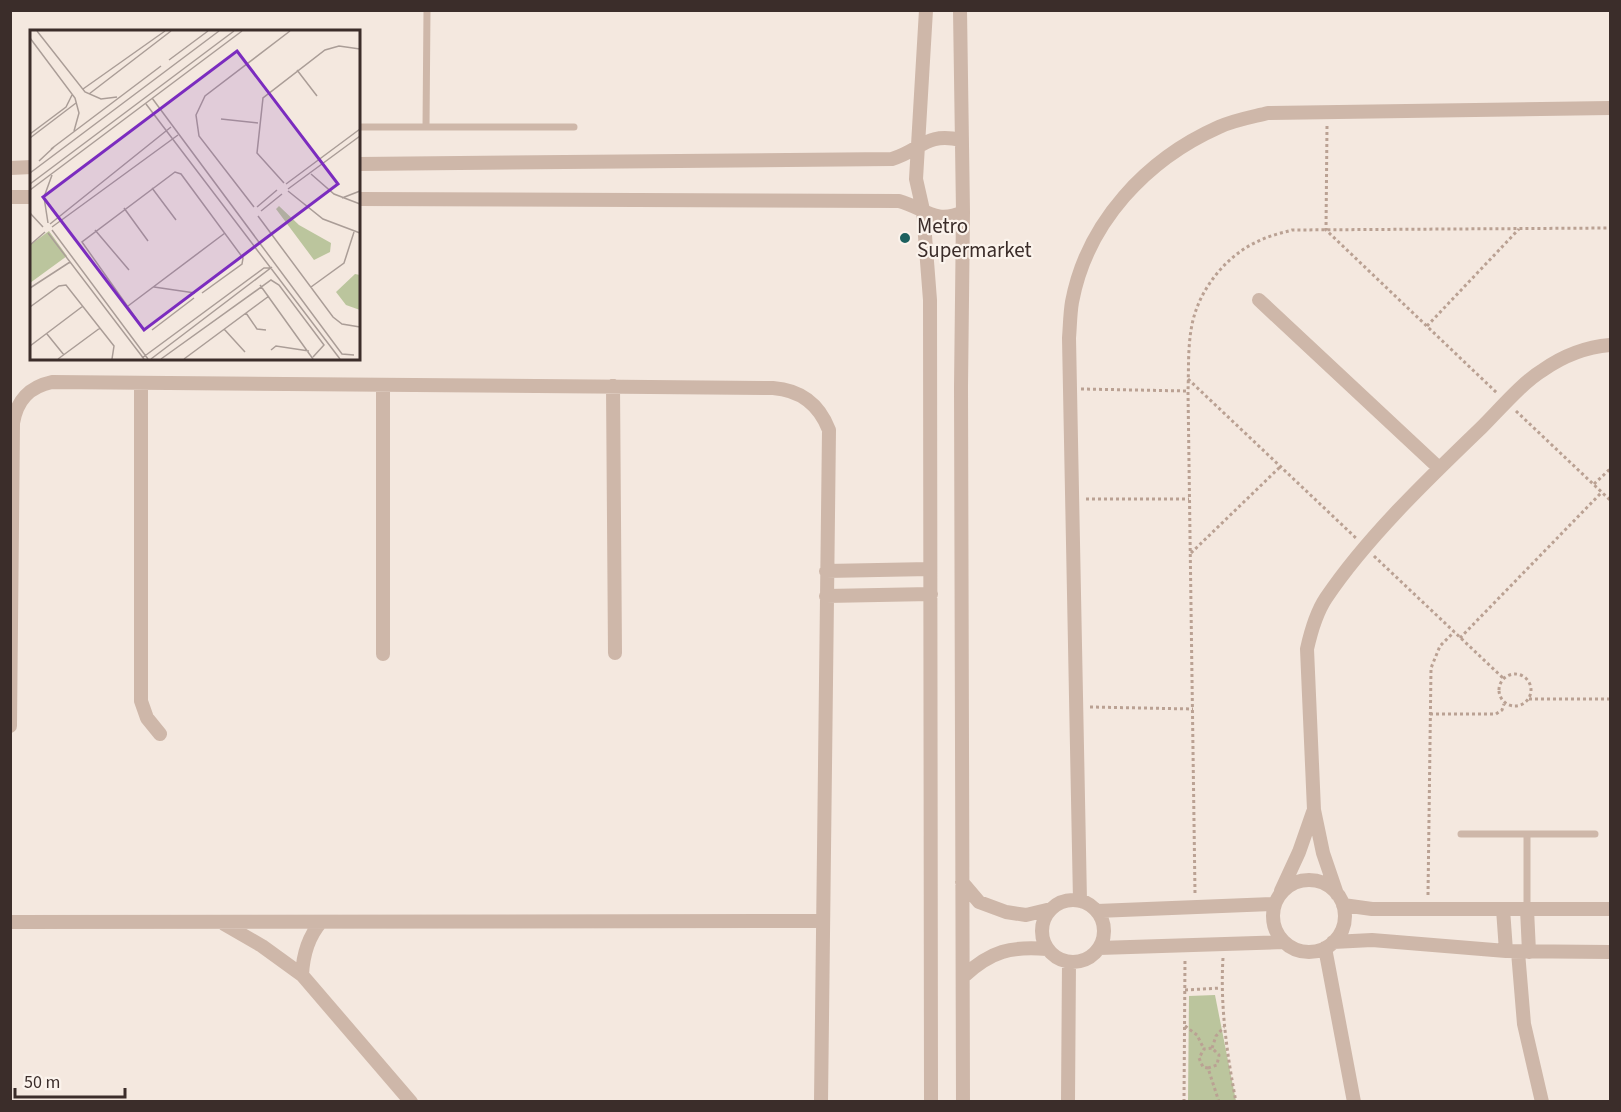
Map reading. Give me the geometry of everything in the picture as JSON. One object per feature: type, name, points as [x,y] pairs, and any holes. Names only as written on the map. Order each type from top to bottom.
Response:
[{"type":"street","points":[[926,10],[916,179],[923,210],[930,300],[931,1101]]},
{"type":"street","points":[[960,10],[963,212],[963,1101]]},
{"type":"street","points":[[1080,901],[1069,338],[1072,302],[1086,256],[1110,213],[1141,177],[1178,147],[1221,126],[1268,113],[1611,108]]},
{"type":"street","points":[[360,164],[892,159],[905,155],[934,137],[947,136],[961,140]]},
{"type":"street","points":[[10,168],[30,168]]},
{"type":"street","points":[[10,197],[30,197]]},
{"type":"street","points":[[360,199],[899,201],[939,218],[951,218],[963,212]]},
{"type":"street","points":[[1259,300],[1439,468]]},
{"type":"street","points":[[1354,1101],[1329,945],[1344,925],[1345,915],[1323,853],[1314,810],[1307,649],[1312,626],[1325,599],[1365,547],[1439,468],[1507,402],[1540,371],[1567,356],[1596,346],[1611,345]]},
{"type":"street","points":[[10,726],[13,423],[19,403],[33,389],[52,382],[613,386],[773,388],[792,391],[809,400],[821,413],[828,429],[821,1101]]},
{"type":"street","points":[[141,383],[141,700],[147,718],[160,734]]},
{"type":"street","points":[[383,385],[383,654]]},
{"type":"street","points":[[613,386],[615,653]]},
{"type":"street","points":[[826,571],[930,569]]},
{"type":"street","points":[[826,596],[932,594]]},
{"type":"street","points":[[1314,810],[1299,852],[1277,898],[1273,924],[1277,934],[1293,948],[1304,952],[1315,952],[1329,945],[1372,940],[1518,952],[1611,952]]},
{"type":"street","points":[[1096,911],[1196,907],[1277,898],[1290,885],[1303,880],[1328,885],[1340,900],[1372,909],[1611,909]]},
{"type":"street","points":[[962,882],[979,902],[1006,912],[1026,915],[1051,909]]},
{"type":"street","points":[[1069,900],[1080,901],[1096,911],[1104,925],[1104,933],[1100,948],[1086,960],[1070,962],[1053,956],[1047,949],[1042,928],[1044,918],[1059,903],[1069,900]]},
{"type":"street","points":[[1503,909],[1518,952],[1524,1024],[1542,1101]]},
{"type":"street","points":[[1518,952],[1527,909]]},
{"type":"street","points":[[10,922],[823,921]]},
{"type":"street","points":[[219,922],[262,946],[302,975],[411,1101]]},
{"type":"street","points":[[302,975],[309,940],[321,922]]},
{"type":"street","points":[[1100,948],[1284,942]]},
{"type":"street","points":[[964,976],[980,962],[1008,950],[1024,947],[1047,949]]},
{"type":"street","points":[[1068,1101],[1070,962]]},
{"type":"lane","points":[[426,127],[427,10]]},
{"type":"lane","points":[[360,127],[574,127]]},
{"type":"lane","points":[[1461,834],[1595,834]]},
{"type":"lane","points":[[1527,834],[1527,909]]},
{"type":"path","points":[[1327,111],[1326,230],[1611,500]]},
{"type":"path","points":[[1427,326],[1520,228]]},
{"type":"path","points":[[1196,907],[1188,379],[1189,346],[1195,313],[1210,283],[1232,258],[1260,240],[1292,230],[1611,228]]},
{"type":"path","points":[[1188,379],[1503,678]]},
{"type":"path","points":[[1070,389],[1188,391]]},
{"type":"path","points":[[1190,554],[1280,467]]},
{"type":"path","points":[[1593,484],[1611,470]]},
{"type":"path","points":[[1460,638],[1602,492]]},
{"type":"path","points":[[1072,499],[1189,499]]},
{"type":"path","points":[[1428,909],[1430,676],[1433,661],[1440,646],[1454,632]]},
{"type":"path","points":[[1510,674],[1525,677],[1530,684],[1529,699],[1522,705],[1513,707],[1504,704],[1499,696],[1498,687],[1503,678],[1510,674]]},
{"type":"path","points":[[1529,699],[1611,699]]},
{"type":"path","points":[[1430,714],[1496,714],[1502,710],[1504,704]]},
{"type":"path","points":[[1076,706],[1193,709]]},
{"type":"path","points":[[1223,944],[1221,988],[1224,1026],[1236,1101]]},
{"type":"path","points":[[1185,945],[1185,1101]]},
{"type":"path","points":[[1185,990],[1221,988]]},
{"type":"path","points":[[1184,1026],[1197,1035],[1204,1049]]},
{"type":"path","points":[[1212,1048],[1216,1036],[1224,1026]]},
{"type":"path","points":[[1212,1048],[1204,1049],[1200,1053],[1200,1063],[1208,1068],[1219,1101]]},
{"type":"path","points":[[1208,1068],[1217,1065],[1219,1060],[1219,1055],[1212,1048]]},
{"type":"green space","points":[[1215,995],[1236,1101],[1188,1101],[1189,996]]},
{"type":"place","name":"Metro Supermarket","points":[[905,238]]}]
